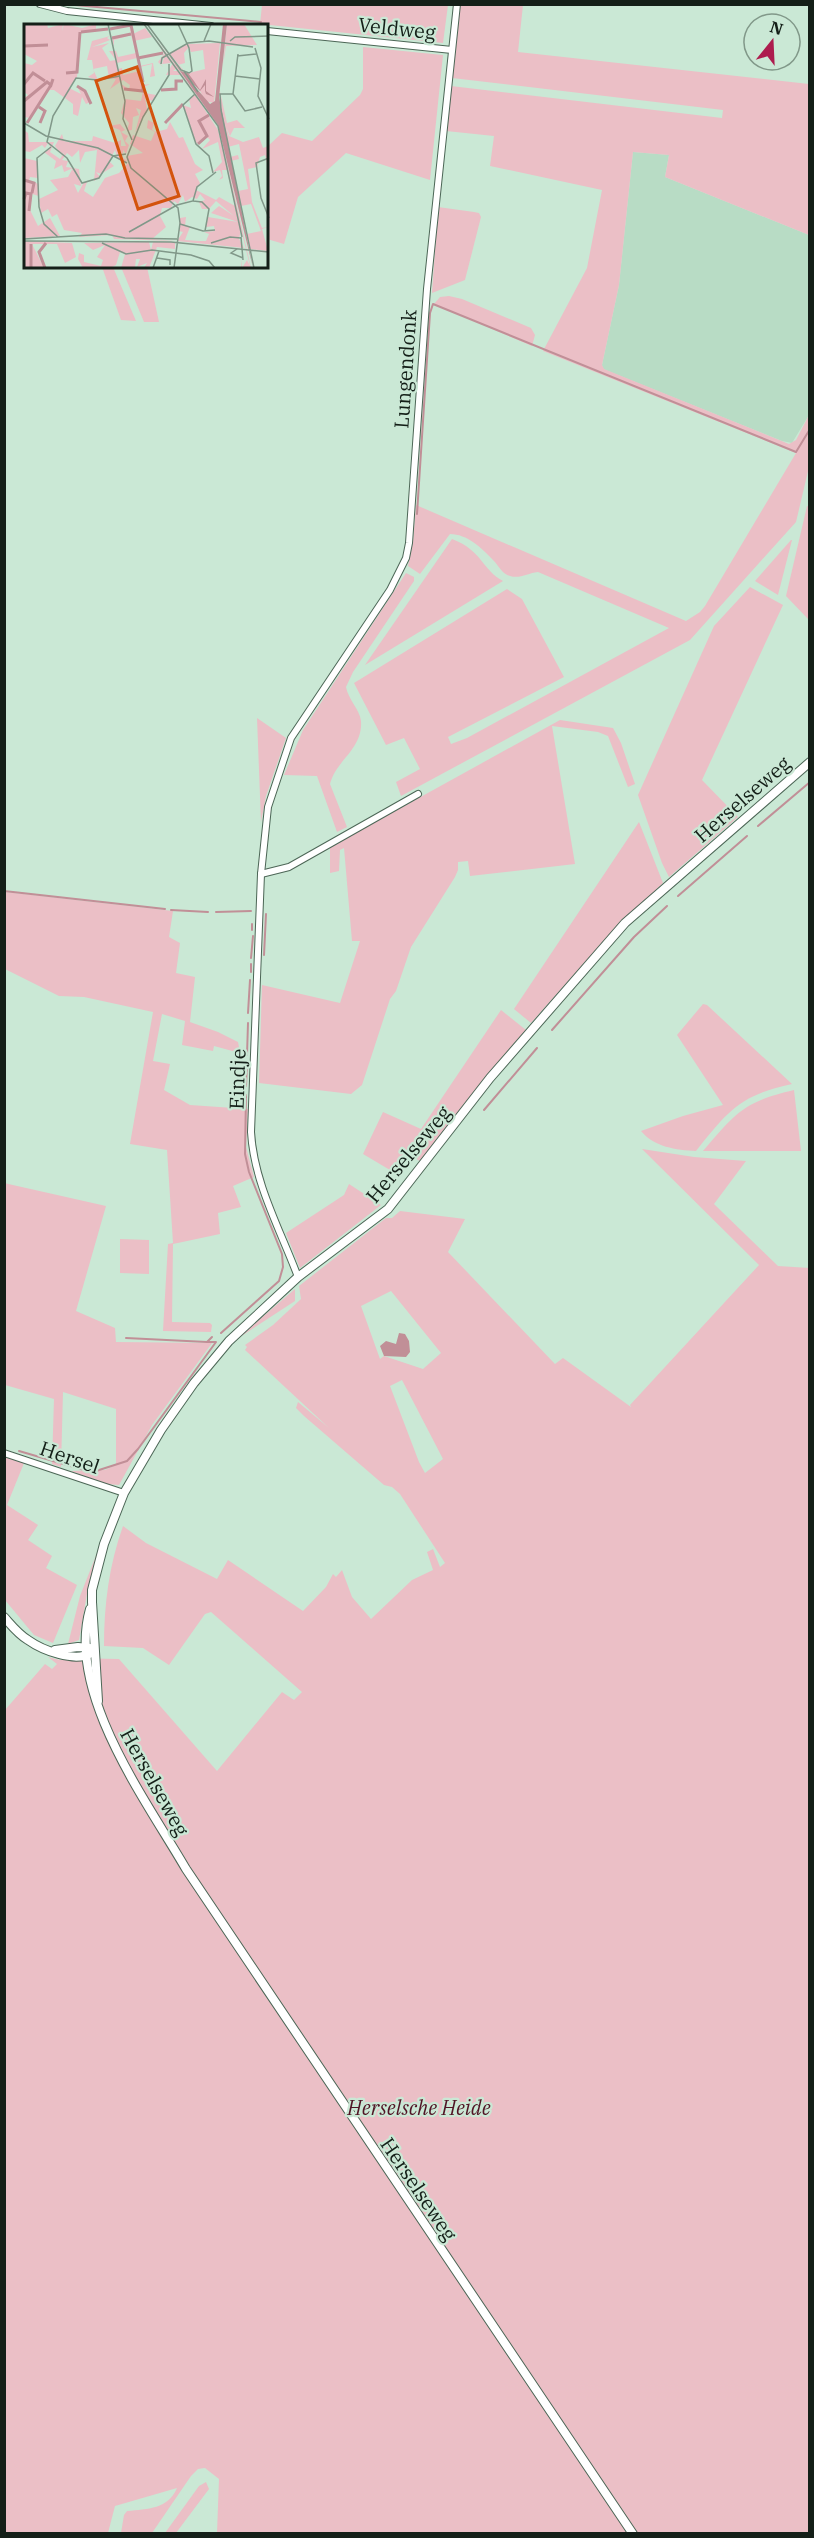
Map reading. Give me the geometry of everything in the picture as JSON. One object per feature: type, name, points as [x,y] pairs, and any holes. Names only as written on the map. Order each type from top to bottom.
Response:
[{"type":"street","points":[[40,4],[67,11],[192,24]]},
{"type":"street","name":"Lungendonk","points":[[310,707],[390,591],[406,558],[409,543],[427,289],[457,4]]},
{"type":"street","name":"Veldweg","points":[[268,31],[452,50]]},
{"type":"street","name":"Eindje","points":[[298,1277],[259,1180],[253,1158],[251,1132],[261,874],[268,807],[291,738],[310,707]]},
{"type":"street","name":"Herselseweg","points":[[633,2534],[186,1869],[124,1767],[106,1729],[93,1689],[90,1651],[92,1590],[104,1544],[124,1493],[149,1449],[194,1383],[229,1341],[298,1277],[388,1209],[498,1069],[625,923],[810,762]]},
{"type":"street","points":[[261,874],[290,867],[418,794]]},
{"type":"street","name":"Hersel","points":[[4,1454],[124,1493]]},
{"type":"street","points":[[4,1617],[29,1641],[53,1651],[64,1655],[90,1651]]},
{"type":"shaded area","points":[[633,152],[669,155],[665,177],[809,235],[809,415],[792,443],[603,369],[619,285]]},
{"type":"shaded area","points":[[399,1333],[405,1334],[409,1341],[410,1352],[406,1357],[384,1356],[380,1346],[386,1341],[396,1344]]},
{"type":"green space","points":[[262,4],[448,5],[443,43],[260,24]]},
{"type":"green space","points":[[460,5],[523,5],[518,52],[809,84],[809,235],[665,177],[669,155],[633,152],[619,285],[602,365],[604,369],[789,444],[796,440],[809,415],[809,467],[796,522],[690,640],[401,796],[396,782],[420,769],[404,738],[386,745],[354,683],[507,589],[522,599],[564,677],[448,737],[451,744],[467,738],[669,628],[538,572],[517,577],[507,575],[479,546],[462,536],[450,534],[420,574],[408,566],[413,542],[416,505],[686,621],[705,606],[796,453],[543,351],[587,268],[602,190],[490,166],[494,136],[446,131],[451,86],[722,118],[723,110],[452,78]]},
{"type":"green space","points":[[363,47],[443,55],[430,180],[346,153],[298,197],[284,244],[268,239],[268,146],[282,133],[312,141],[360,95],[363,89]]},
{"type":"green space","points":[[438,207],[479,213],[481,217],[465,280],[432,293]]},
{"type":"green space","points":[[102,268],[113,268],[136,321],[121,320]]},
{"type":"green space","points":[[121,268],[147,268],[159,322],[144,322]]},
{"type":"green space","points":[[449,296],[462,299],[531,328],[535,335],[532,346],[434,304],[440,297]]},
{"type":"green space","points":[[807,506],[810,507],[809,620],[786,596]]},
{"type":"green space","points":[[452,539],[470,549],[490,571],[503,581],[365,665]]},
{"type":"green space","points":[[792,540],[778,595],[755,581]]},
{"type":"green space","points":[[406,573],[414,577],[414,581],[353,672],[346,687],[361,721],[358,739],[330,784],[347,827],[337,832],[317,776],[284,775],[303,730]]},
{"type":"green space","points":[[750,587],[783,605],[702,780],[738,817],[669,877],[638,795],[714,626]]},
{"type":"green space","points":[[257,718],[286,738],[266,796],[261,822]]},
{"type":"green space","points":[[560,720],[613,728],[621,743],[635,784],[628,787],[608,736],[598,732],[552,726],[575,864],[470,876],[468,861],[458,862],[455,877],[411,947],[396,991],[390,999],[362,1085],[351,1094],[259,1083],[262,985],[340,1003],[360,941],[352,941],[344,848],[340,850],[339,871],[330,873],[330,847]]},
{"type":"green space","points":[[639,822],[663,883],[594,952],[531,1023],[514,1009]]},
{"type":"green space","points":[[5,892],[173,911],[169,937],[180,943],[176,973],[195,977],[190,1022],[238,1042],[239,1047],[236,1052],[214,1046],[213,1051],[182,1045],[185,1021],[162,1014],[153,1061],[170,1064],[164,1090],[190,1105],[248,1109],[246,1147],[254,1177],[233,1186],[241,1207],[218,1213],[220,1234],[173,1244],[172,1322],[210,1323],[211,1332],[163,1331],[168,1244],[173,1243],[167,1150],[130,1144],[153,1012],[84,997],[59,996],[5,969]]},
{"type":"green space","points":[[703,1004],[707,1005],[792,1084],[774,1088],[747,1099],[717,1125],[696,1151],[659,1144],[641,1131],[723,1105],[677,1035]]},
{"type":"green space","points":[[501,1010],[526,1030],[498,1062],[422,1163],[406,1151],[390,1170],[363,1154],[383,1112],[421,1129]]},
{"type":"green space","points":[[794,1090],[801,1151],[703,1151],[742,1111],[763,1099]]},
{"type":"green space","name":"Herselsche Heide","points":[[642,1149],[694,1157],[746,1161],[714,1204],[778,1266],[810,1268],[809,2533],[217,2533],[219,2479],[205,2468],[198,2469],[191,2476],[152,2533],[121,2533],[124,2515],[127,2511],[163,2504],[177,2488],[115,2506],[108,2533],[5,2534],[5,1710],[45,1664],[52,1669],[57,1664],[48,1657],[60,1660],[66,1658],[119,1659],[217,1771],[282,1692],[294,1700],[302,1692],[211,1612],[205,1614],[169,1665],[143,1648],[104,1646],[108,1585],[123,1526],[146,1543],[217,1579],[228,1560],[303,1611],[326,1587],[333,1574],[336,1577],[342,1570],[352,1597],[371,1619],[412,1580],[433,1570],[427,1552],[433,1549],[440,1567],[445,1563],[400,1494],[392,1487],[384,1485],[304,1416],[296,1408],[298,1402],[329,1428],[245,1350],[247,1347],[245,1345],[273,1325],[301,1299],[299,1286],[386,1218],[392,1218],[400,1211],[465,1219],[448,1252],[555,1364],[563,1358],[631,1407],[630,1405],[759,1265]],"holes":[[[391,1291],[441,1353],[423,1369],[384,1356],[380,1359],[361,1306]],[[402,1380],[443,1459],[425,1473],[390,1386]]]},
{"type":"green space","points":[[4,1183],[106,1206],[76,1311],[115,1328],[116,1342],[212,1343],[152,1425],[119,1485],[106,1484],[71,1471],[105,1470],[116,1465],[116,1409],[63,1392],[61,1467],[52,1464],[54,1399],[5,1385]]},
{"type":"green space","points":[[349,1184],[381,1205],[300,1268],[286,1233],[344,1195]]},
{"type":"green space","points":[[120,1239],[149,1240],[149,1274],[120,1273]]},
{"type":"green space","points":[[295,1289],[295,1301],[237,1339]]},
{"type":"green space","points":[[5,1457],[24,1463],[7,1505],[38,1525],[28,1540],[52,1556],[46,1568],[77,1585],[53,1643],[34,1635],[5,1600]]},
{"type":"green space","points":[[101,1543],[88,1588],[79,1640],[68,1644],[80,1596]]},
{"type":"green space","points":[[206,2482],[209,2489],[176,2533],[165,2533],[199,2486]]},
{"type":"waterway","points":[[64,4],[261,22]]},
{"type":"waterway","points":[[417,514],[430,313],[433,304],[796,452],[810,429]]},
{"type":"waterway","points":[[758,826],[810,782]]},
{"type":"waterway","points":[[678,896],[747,836]]},
{"type":"waterway","points":[[4,891],[165,909]]},
{"type":"waterway","points":[[552,1030],[634,937],[667,906]]},
{"type":"waterway","points":[[171,910],[208,912]]},
{"type":"waterway","points":[[216,912],[251,911]]},
{"type":"waterway","points":[[264,955],[266,914]]},
{"type":"waterway","points":[[252,924],[252,930]]},
{"type":"waterway","points":[[251,958],[253,936]]},
{"type":"waterway","points":[[251,964],[251,972]]},
{"type":"waterway","points":[[248,1013],[250,980]]},
{"type":"waterway","points":[[247,1055],[248,1023]]},
{"type":"waterway","points":[[484,1110],[537,1048]]},
{"type":"waterway","points":[[246,1086],[247,1064]]},
{"type":"waterway","points":[[221,1333],[279,1281],[283,1267],[282,1254],[249,1172],[245,1154],[246,1095]]},
{"type":"waterway","points":[[96,1471],[127,1461],[138,1449],[216,1342],[207,1342],[212,1337]]},
{"type":"waterway","points":[[126,1338],[207,1342]]},
{"type":"waterway","points":[[19,1451],[84,1470]]}]
